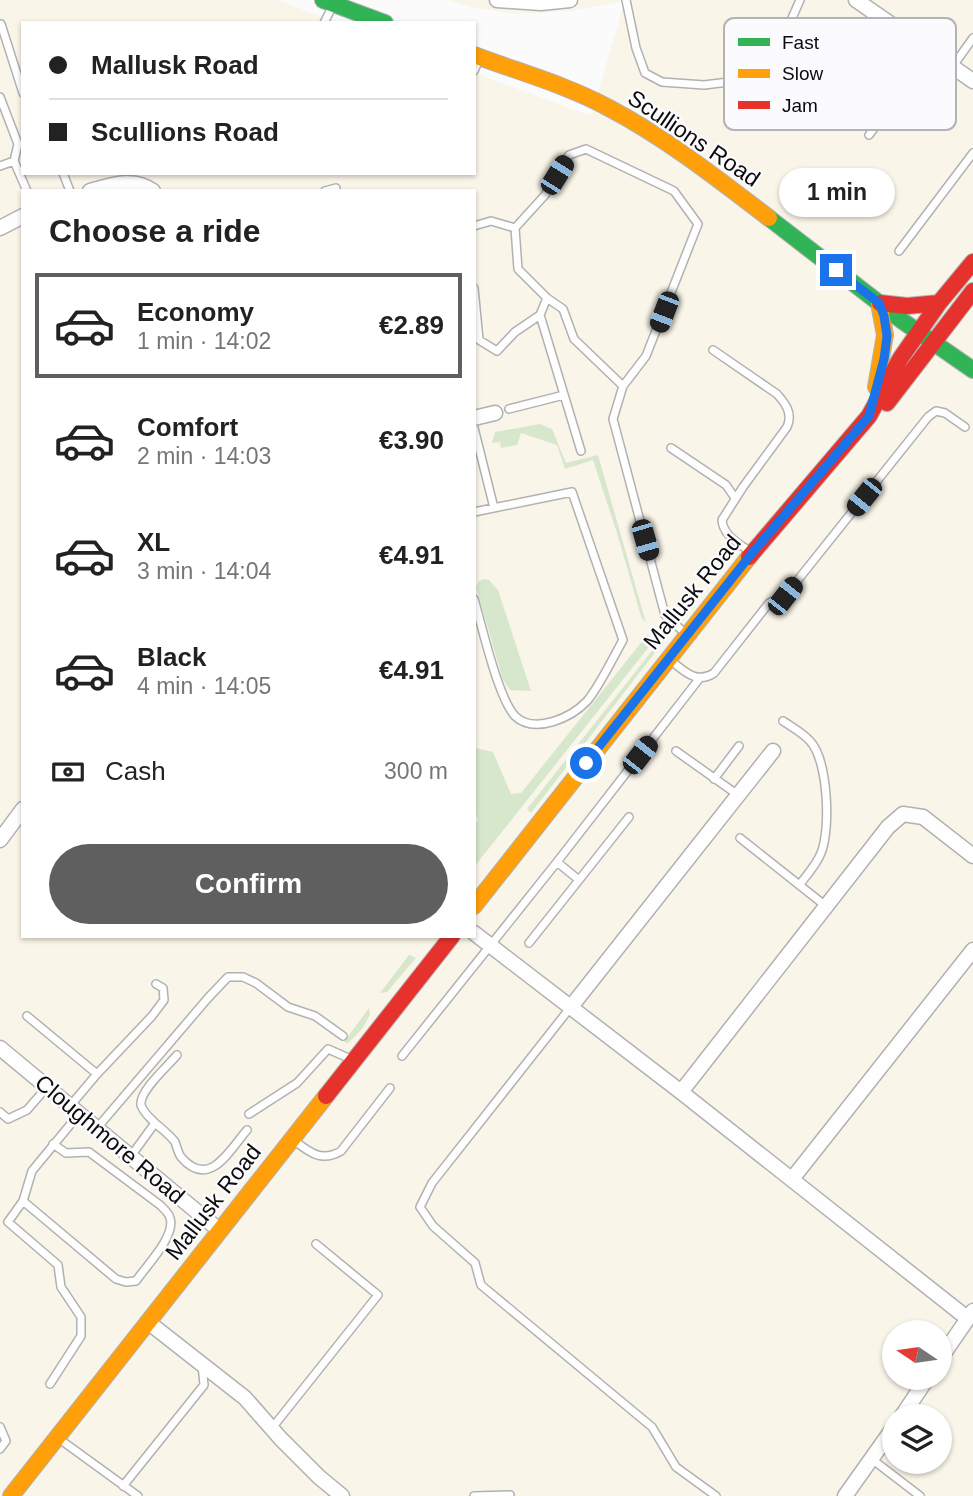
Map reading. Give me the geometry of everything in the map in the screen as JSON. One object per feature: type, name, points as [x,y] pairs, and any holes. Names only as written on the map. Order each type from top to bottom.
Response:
[{"type":"main road","points":[[328,2],[380,21]]},
{"type":"main road","name":"Scullions Road","points":[[476,61],[580,94],[619,113],[706,170],[879,303],[973,370]]},
{"type":"main road","name":"Mallusk Road","points":[[476,903],[752,553],[869,416],[900,359],[939,303],[973,262]]},
{"type":"main road","points":[[869,416],[884,406],[973,291]]},
{"type":"main road","points":[[869,416],[886,343],[884,316],[879,303],[907,306],[939,303]]},
{"type":"main road","name":"Mallusk Road","points":[[11,1496],[450,938]]},
{"type":"street","points":[[502,0],[541,4],[570,0]]},
{"type":"street","points":[[856,0],[883,18]]},
{"type":"street","points":[[956,68],[973,81]]},
{"type":"street","points":[[97,189],[122,182],[148,183]]},
{"type":"street","points":[[0,228],[21,217]]},
{"type":"street","points":[[476,418],[502,411]]},
{"type":"street","points":[[570,1008],[773,751]]},
{"type":"street","points":[[0,840],[21,813]]},
{"type":"street","points":[[681,1092],[888,827],[903,814],[923,817],[973,856]]},
{"type":"street","points":[[476,935],[970,1314],[952,1341]]},
{"type":"street","points":[[792,1179],[973,950]]},
{"type":"street","name":"Cloughmore Road","points":[[0,1048],[219,1230]]},
{"type":"street","points":[[148,1322],[245,1398],[271,1429],[342,1496]]},
{"type":"street","points":[[845,1496],[882,1446]]},
{"type":"lane","points":[[626,0],[636,48],[645,73],[662,82],[704,85],[724,83]]},
{"type":"lane","points":[[792,18],[800,0]]},
{"type":"lane","points":[[324,21],[328,2]]},
{"type":"lane","points":[[871,18],[876,13]]},
{"type":"lane","points":[[1,24],[21,87]]},
{"type":"lane","points":[[956,62],[973,38]]},
{"type":"lane","points":[[0,97],[18,144],[14,161],[26,189]]},
{"type":"lane","points":[[869,135],[873,130]]},
{"type":"lane","points":[[623,386],[574,339],[563,309],[547,298],[518,269],[516,228],[545,195],[569,155],[586,149],[674,191],[698,224],[646,356],[623,386],[613,419],[665,615],[687,635]]},
{"type":"lane","points":[[899,251],[973,153]]},
{"type":"lane","points":[[0,166],[14,161]]},
{"type":"lane","points":[[476,225],[491,221],[516,228]]},
{"type":"lane","points":[[476,309],[479,340],[497,351],[515,332],[540,315],[547,298]]},
{"type":"lane","points":[[540,315],[581,451]]},
{"type":"lane","points":[[713,350],[777,394],[784,402],[789,415],[787,427],[735,498],[722,525],[730,537],[752,553]]},
{"type":"lane","points":[[502,411],[564,395]]},
{"type":"lane","points":[[669,658],[689,675],[699,679],[714,673],[769,603],[785,596],[928,417],[936,411],[945,413],[965,427]]},
{"type":"lane","points":[[476,436],[494,508]]},
{"type":"lane","points":[[671,448],[726,485],[735,498]]},
{"type":"lane","points":[[476,512],[572,492],[623,640],[587,701],[557,722],[537,725],[516,717],[503,694],[476,606]]},
{"type":"lane","points":[[402,1056],[699,679]]},
{"type":"lane","points":[[783,721],[810,741],[818,753],[827,799],[826,834],[821,854],[800,884]]},
{"type":"lane","points":[[714,779],[739,746]]},
{"type":"lane","points":[[676,751],[738,795]]},
{"type":"lane","points":[[529,943],[629,817]]},
{"type":"lane","points":[[740,838],[827,908]]},
{"type":"lane","points":[[557,862],[579,880]]},
{"type":"lane","points":[[96,1128],[208,998],[229,978],[243,977],[256,983],[288,1007],[315,1016],[343,1036]]},
{"type":"lane","points":[[50,1384],[81,1336],[81,1317],[61,1287],[58,1265],[8,1222],[23,1201],[32,1171],[53,1144],[97,1074],[164,1000],[163,988],[156,984]]},
{"type":"lane","points":[[570,1008],[432,1184],[420,1207],[433,1226],[475,1263],[481,1285],[652,1427],[676,1466],[716,1496]]},
{"type":"lane","points":[[27,1016],[97,1074]]},
{"type":"lane","points":[[249,1114],[297,1083],[328,1049],[354,1061]]},
{"type":"lane","points":[[177,1055],[146,1089],[141,1105],[155,1123],[173,1139],[179,1156],[191,1165],[207,1171],[216,1167],[247,1130]]},
{"type":"lane","points":[[0,1112],[8,1119],[27,1110],[47,1087]]},
{"type":"lane","points":[[292,1139],[314,1156],[332,1157],[341,1151],[390,1088]]},
{"type":"lane","points":[[130,1156],[155,1123]]},
{"type":"lane","points":[[23,1201],[116,1279],[126,1282],[136,1281],[168,1238],[172,1227],[170,1216],[160,1205],[89,1152],[66,1153],[53,1144]]},
{"type":"lane","points":[[271,1429],[378,1295],[316,1244]]},
{"type":"lane","points":[[123,1486],[204,1385],[202,1364]]},
{"type":"lane","points":[[0,1427],[6,1441],[0,1449]]},
{"type":"lane","points":[[57,1438],[138,1496]]},
{"type":"lane","points":[[873,1460],[920,1496]]},
{"type":"lane","points":[[474,1496],[510,1495]]},
{"type":"shaded area","points":[[0,0],[277,0],[334,21],[21,21],[21,175],[476,175],[476,74],[591,116],[625,1],[570,11],[515,14],[470,7],[450,0],[973,0],[973,1496],[0,1496]]},
{"type":"green space","points":[[540,424],[552,429],[566,463],[598,455],[646,623],[641,616],[593,460],[565,469],[557,445],[521,433],[517,445],[501,448],[500,442],[492,443],[495,432]]},
{"type":"green space","points":[[489,580],[498,590],[531,691],[510,690],[503,680],[476,587],[479,581]]},
{"type":"green space","points":[[648,634],[652,643],[476,864],[476,748],[493,752],[511,794],[521,793]]},
{"type":"green space","points":[[662,638],[661,645],[531,813],[527,809]]},
{"type":"green space","points":[[409,955],[416,958],[387,992],[380,993]]},
{"type":"green space","points":[[369,1008],[370,1015],[362,1029],[348,1043],[344,1042]]},
{"type":"traffic: fast","points":[[323,0],[380,21]]},
{"type":"traffic: fast","points":[[769,218],[901,320],[973,370]]},
{"type":"traffic: slow","points":[[476,56],[560,86],[609,108],[671,146],[769,218]]},
{"type":"traffic: slow","points":[[876,387],[885,335],[879,303]]},
{"type":"traffic: slow","points":[[476,903],[749,557]]},
{"type":"traffic: slow","points":[[11,1496],[326,1096]]},
{"type":"traffic: jam","points":[[749,557],[869,416],[900,359],[939,303],[973,262]]},
{"type":"traffic: jam","points":[[887,403],[973,291]]},
{"type":"traffic: jam","points":[[880,303],[907,306],[939,303]]},
{"type":"traffic: jam","points":[[326,1096],[450,938]]},
{"type":"route","points":[[586,763],[752,553],[869,416],[884,359],[887,336],[884,316],[879,303],[836,270]]}]
